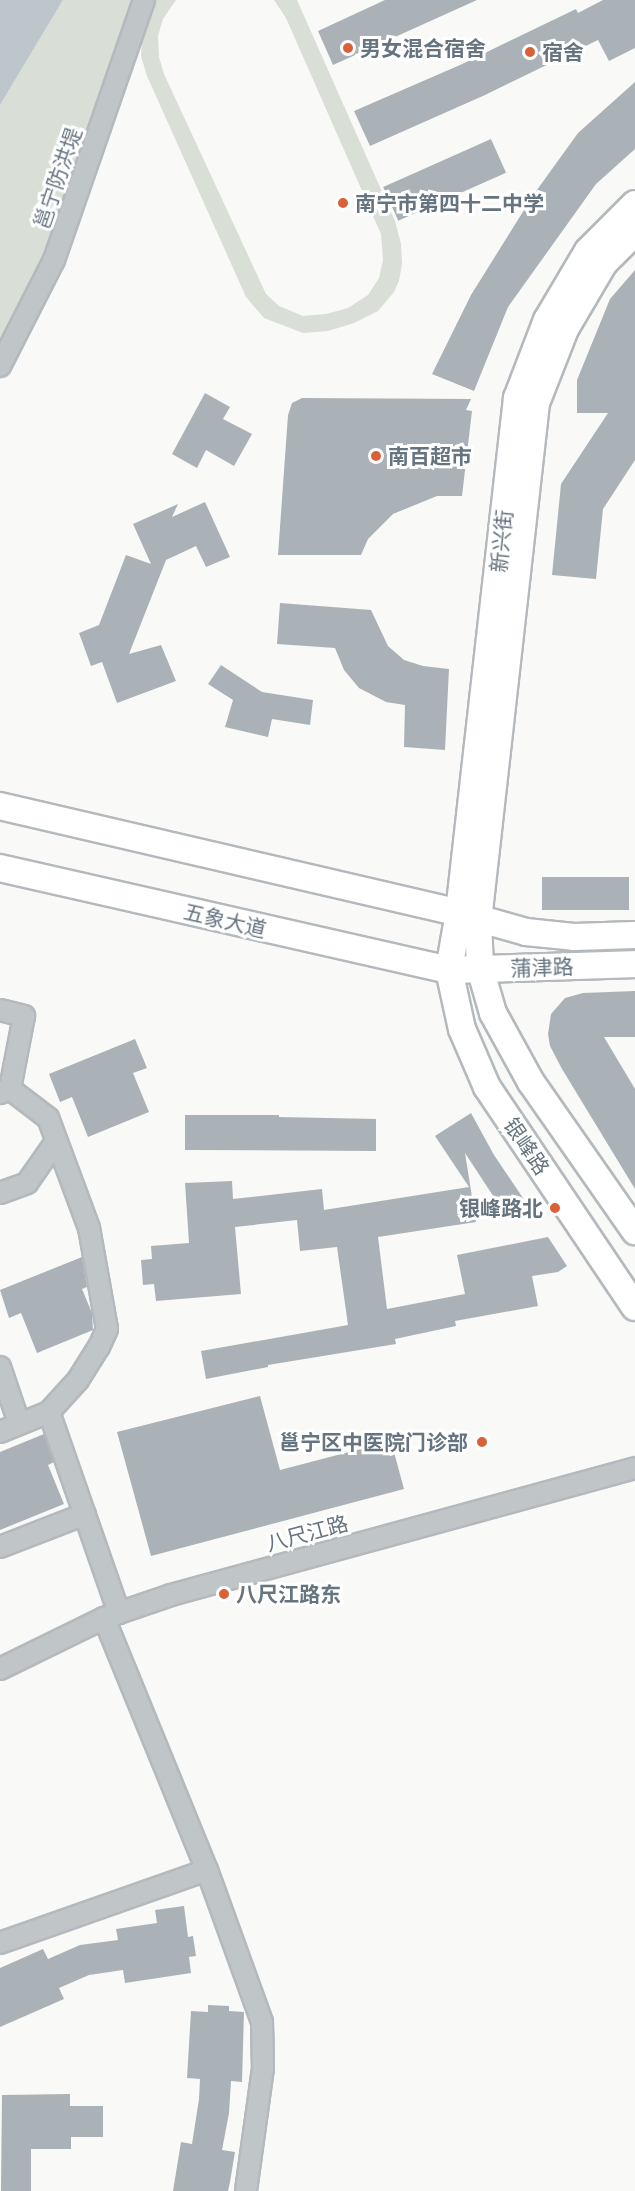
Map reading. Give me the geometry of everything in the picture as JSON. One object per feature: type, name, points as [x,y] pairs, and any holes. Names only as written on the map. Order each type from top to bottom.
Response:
[{"type":"main road","name":"新兴街","points":[[468,916],[517,399],[547,320],[588,251],[635,204]]},
{"type":"main road","name":"新兴街","points":[[468,916],[536,403],[565,329],[604,263],[635,232]]},
{"type":"main road","points":[[7,807],[468,916],[449,970]]},
{"type":"main road","name":"五象大道","points":[[1,868],[449,970]]},
{"type":"main road","name":"蒲津路","points":[[468,916],[526,932],[574,938],[635,935]]},
{"type":"main road","name":"银峰路","points":[[468,916],[493,1013],[531,1082],[635,1231]]},
{"type":"main road","name":"蒲津路","points":[[449,970],[635,964]]},
{"type":"main road","name":"银峰路","points":[[449,970],[462,1029],[487,1087],[635,1307]]},
{"type":"street","name":"邕宁防洪堤","points":[[0,366],[54,260],[144,0]]},
{"type":"street","points":[[0,1010],[24,1016],[5,1091],[48,1118],[55,1143],[89,1228],[107,1329],[99,1347],[78,1380],[49,1412],[0,1432]]},
{"type":"street","points":[[0,1193],[27,1183],[55,1143]]},
{"type":"street","points":[[0,1367],[19,1423]]},
{"type":"street","points":[[49,1412],[85,1514],[112,1615],[262,2022],[265,2038],[263,2068],[246,2191]]},
{"type":"street","name":"八尺江路","points":[[0,1669],[112,1615],[171,1595],[635,1468]]},
{"type":"street","points":[[0,1546],[85,1514]]},
{"type":"street","points":[[0,1943],[207,1870]]},
{"type":"shaded area","points":[[0,0],[63,0],[0,105]]},
{"type":"shaded area","points":[[63,0],[144,0],[54,260],[0,366],[0,105]]},
{"type":"shaded area","points":[[155,0],[176,0],[163,19],[158,36],[159,57],[164,74],[266,294],[279,306],[303,316],[326,314],[348,308],[368,295],[379,278],[383,260],[381,234],[286,18],[274,0],[297,0],[395,221],[401,244],[402,264],[399,281],[394,292],[378,311],[354,323],[328,331],[303,333],[264,318],[246,297],[147,76],[141,56],[142,40]]},
{"type":"building","name":"男女混合宿舍","points":[[385,0],[477,0],[333,65],[318,31]]},
{"type":"building","points":[[603,0],[635,0],[635,48],[609,61],[598,40],[485,95],[370,146],[354,111],[460,65],[576,9],[578,13]]},
{"type":"building","points":[[635,82],[635,149],[596,184],[508,307],[474,391],[432,374],[471,295],[534,194],[578,133]]},
{"type":"building","points":[[491,139],[506,173],[398,221],[383,187]]},
{"type":"building","points":[[635,270],[635,460],[603,509],[596,579],[552,575],[561,484],[608,413],[577,413],[577,380],[610,299]]},
{"type":"building","points":[[205,393],[230,407],[223,419],[252,434],[234,466],[206,450],[197,468],[172,454]]},
{"type":"building","name":"南百超市","points":[[302,398],[471,399],[466,410],[472,411],[462,496],[437,496],[393,514],[368,539],[361,555],[278,555],[288,415],[292,403]]},
{"type":"building","points":[[205,502],[230,557],[206,567],[196,546],[166,560],[129,654],[161,645],[176,681],[117,703],[102,662],[91,666],[79,633],[99,625],[126,555],[151,564],[133,524],[178,504],[172,517]]},
{"type":"building","points":[[280,603],[371,610],[388,646],[404,660],[423,666],[449,669],[445,750],[404,747],[405,705],[386,702],[359,688],[344,670],[335,648],[277,644]]},
{"type":"building","points":[[221,665],[262,692],[313,700],[310,725],[272,719],[268,737],[225,727],[233,700],[208,684]]},
{"type":"building","points":[[542,877],[629,877],[629,910],[542,910]]},
{"type":"building","points":[[635,991],[635,1037],[604,1037],[635,1089],[635,1189],[562,1069],[550,1046],[548,1034],[551,1014],[565,998],[583,993]]},
{"type":"building","points":[[135,1039],[147,1068],[133,1073],[149,1112],[88,1137],[72,1097],[60,1102],[49,1074]]},
{"type":"building","points":[[471,1113],[494,1155],[533,1213],[507,1217],[465,1153],[476,1222],[378,1237],[387,1309],[465,1294],[457,1255],[548,1237],[567,1266],[558,1272],[532,1276],[538,1306],[455,1321],[456,1326],[395,1339],[396,1344],[268,1365],[268,1367],[206,1379],[201,1351],[348,1325],[337,1247],[300,1251],[297,1220],[235,1227],[241,1294],[156,1301],[154,1284],[143,1285],[141,1260],[152,1259],[151,1246],[189,1243],[185,1183],[232,1181],[233,1199],[322,1189],[324,1210],[469,1187],[435,1136]]},
{"type":"building","points":[[185,1115],[279,1115],[279,1117],[376,1119],[376,1151],[185,1150]]},
{"type":"building","points":[[82,1257],[87,1287],[82,1289],[92,1313],[93,1330],[37,1353],[21,1313],[9,1318],[0,1290]]},
{"type":"building","points":[[260,1396],[280,1470],[391,1441],[404,1489],[151,1556],[117,1432]]},
{"type":"building","points":[[44,1434],[54,1462],[48,1465],[64,1504],[0,1530],[0,1452]]},
{"type":"building","points":[[184,1906],[188,1937],[193,1936],[196,1956],[189,1957],[191,1973],[125,1983],[123,1970],[89,1975],[59,1988],[64,1999],[0,2027],[0,1968],[43,1949],[48,1959],[80,1945],[118,1940],[116,1929],[157,1923],[155,1910]]},
{"type":"building","points":[[208,2005],[229,2006],[229,2011],[244,2012],[242,2082],[231,2081],[229,2113],[222,2150],[235,2152],[230,2182],[228,2191],[173,2191],[181,2142],[192,2144],[199,2099],[200,2079],[187,2078],[191,2011],[208,2012]]},
{"type":"building","points":[[70,2094],[70,2106],[103,2106],[103,2137],[71,2137],[71,2149],[31,2149],[31,2191],[1,2191],[2,2095]]},
{"type":"place","name":"男女混合宿舍","points":[[348,48]]},
{"type":"place","name":"宿舍","points":[[530,52]]},
{"type":"place","name":"南宁市第四十二中学","points":[[343,203]]},
{"type":"place","name":"南百超市","points":[[376,456]]},
{"type":"place","name":"银峰路北","points":[[555,1208]]},
{"type":"place","name":"邕宁区中医院门诊部","points":[[482,1442]]},
{"type":"place","name":"八尺江路东","points":[[224,1594]]}]
